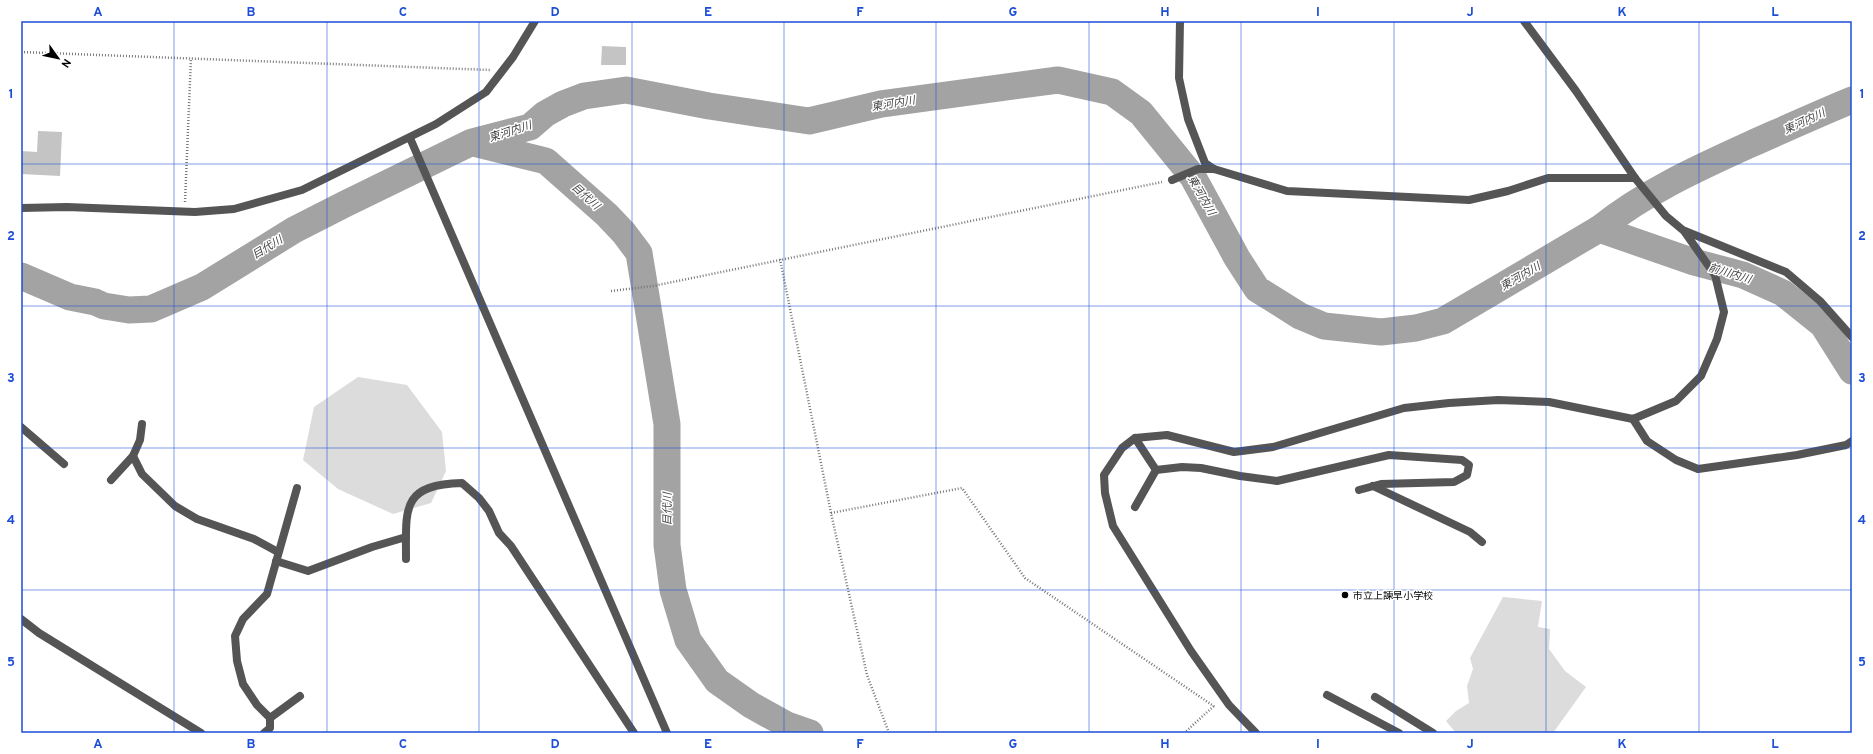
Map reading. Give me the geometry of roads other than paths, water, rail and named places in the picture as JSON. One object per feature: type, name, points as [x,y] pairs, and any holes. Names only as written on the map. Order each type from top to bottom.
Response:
[{"type":"street","points":[[21,208],[67,207],[185,212],[234,209],[302,190],[410,138],[436,124],[486,92],[504,70],[535,21]]},
{"type":"street","points":[[1180,21],[1179,78],[1188,119],[1205,163],[1214,169]]},
{"type":"street","points":[[1256,733],[1229,705],[1191,651],[1113,526],[1105,493],[1104,475],[1122,448],[1136,438],[1167,435],[1234,452],[1273,447],[1404,408],[1498,400],[1549,402],[1633,419],[1676,401],[1701,376],[1717,339],[1724,312],[1715,275],[1684,231],[1666,216],[1635,178],[1576,91],[1524,21]]},
{"type":"street","points":[[410,138],[668,733]]},
{"type":"street","points":[[1172,180],[1198,169],[1214,169],[1287,191],[1469,200],[1508,191],[1548,178],[1635,178]]},
{"type":"street","points":[[1684,231],[1786,272],[1820,301],[1852,337]]},
{"type":"street","points":[[1633,419],[1648,441],[1676,460],[1698,469],[1797,455],[1846,444],[1852,441]]},
{"type":"street","points":[[111,480],[133,456],[140,440],[142,424]]},
{"type":"street","points":[[21,427],[64,464]]},
{"type":"street","points":[[1136,438],[1156,470]]},
{"type":"street","points":[[1156,470],[1182,467],[1201,468],[1240,476],[1278,481],[1389,455],[1462,460],[1469,466],[1467,475],[1454,482],[1382,484],[1359,490]]},
{"type":"street","points":[[133,456],[142,474],[175,506],[197,519],[254,539],[278,552]]},
{"type":"street","points":[[1135,507],[1156,470]]},
{"type":"street","points":[[406,559],[406,515],[413,498],[427,487],[462,483],[479,498],[489,511],[499,533],[511,546],[634,733]]},
{"type":"street","points":[[1373,486],[1470,532],[1482,542]]},
{"type":"street","points":[[264,733],[270,728],[270,718],[257,705],[243,684],[237,661],[234,636],[243,619],[267,594],[297,488]]},
{"type":"street","points":[[276,561],[308,571],[406,537]]},
{"type":"street","points":[[21,619],[39,634],[201,733]]},
{"type":"street","points":[[1328,695],[1399,733]]},
{"type":"street","points":[[270,718],[300,696]]},
{"type":"street","points":[[1375,697],[1433,733]]},
{"type":"waterway","name":"東河内川","points":[[21,276],[70,297],[95,302],[104,306],[129,310],[151,309],[202,287],[294,230],[345,204],[472,142],[530,127],[545,114],[563,104],[584,96],[626,90],[709,106],[809,121],[881,104],[1058,80],[1112,92],[1141,113],[1193,177],[1237,258],[1257,289],[1300,316],[1324,326],[1381,332],[1416,328],[1443,321],[1599,229],[1653,192],[1711,162],[1852,100]]},
{"type":"waterway","name":"目代川","points":[[473,143],[546,161],[607,215],[624,233],[639,253],[667,424],[667,545],[673,590],[688,640],[717,681],[751,705],[787,725],[810,733]]},
{"type":"waterway","name":"前川内川","points":[[1599,229],[1694,262],[1743,275],[1783,293],[1823,325],[1852,371]]},
{"type":"place","name":"市立上諫早小学校","points":[[1345,595]]}]
